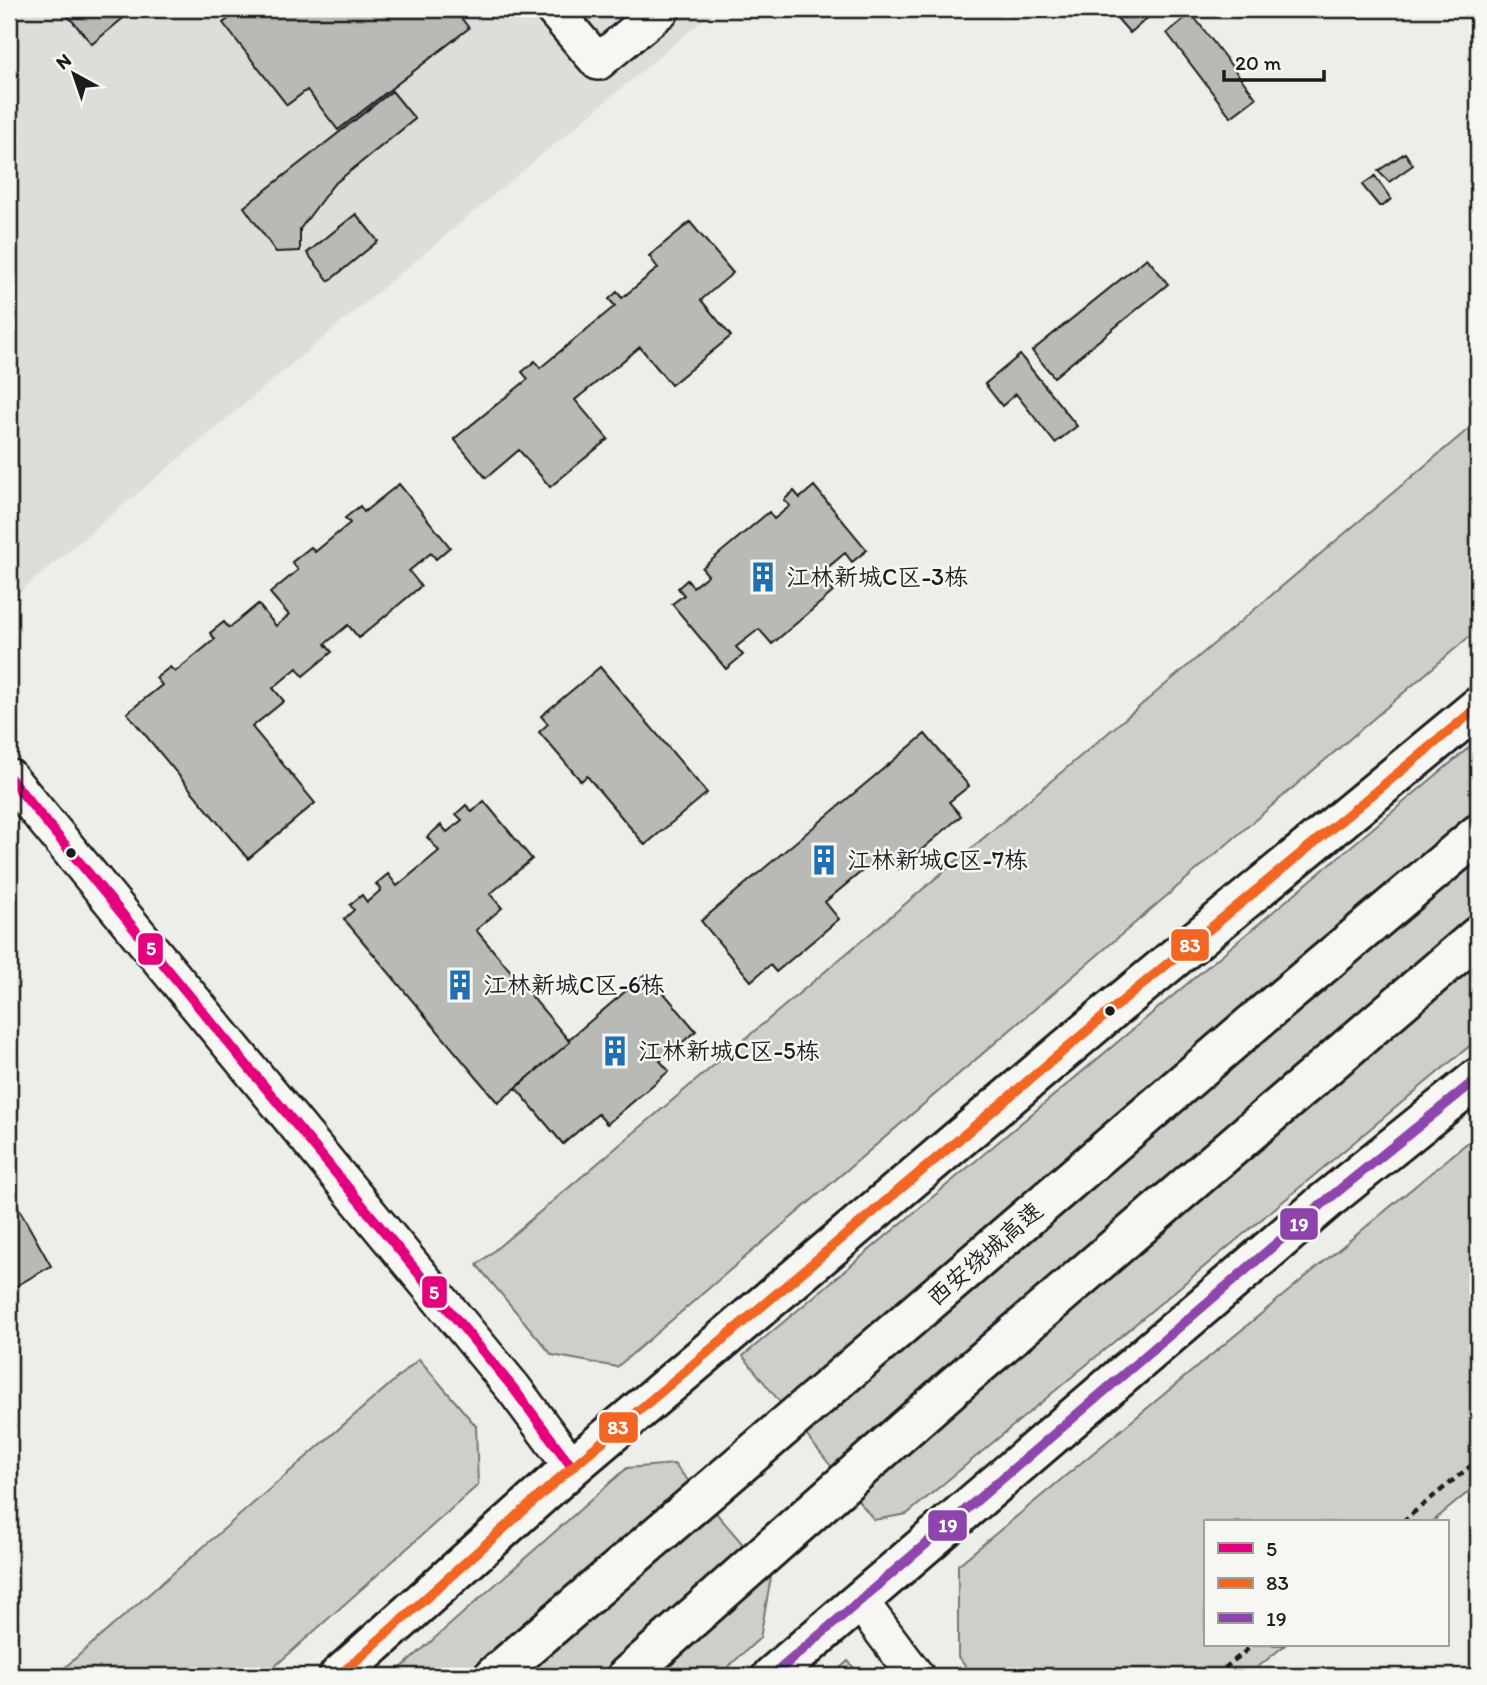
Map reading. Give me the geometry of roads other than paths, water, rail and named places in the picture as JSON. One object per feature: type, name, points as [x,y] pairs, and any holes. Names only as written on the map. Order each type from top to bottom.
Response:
[{"type":"highway","points":[[339,1676],[572,1467],[1118,1004],[1478,707]]},
{"type":"highway","name":"西安绕城高速","points":[[494,1676],[1251,1025],[1478,834]]},
{"type":"highway","points":[[627,1676],[954,1386],[1478,936]]},
{"type":"highway","points":[[772,1676],[1328,1200],[1478,1078]]},
{"type":"street","points":[[553,9],[598,62],[662,9]]},
{"type":"street","points":[[9,777],[514,1389],[572,1467]]},
{"type":"street","points":[[859,1600],[916,1676]]},
{"type":"place","name":"江林新城C区-3栋","points":[[763,577]]},
{"type":"place","name":"江林新城C区-7栋","points":[[824,860]]},
{"type":"place","name":"江林新城C区-6栋","points":[[460,985]]},
{"type":"place","name":"江林新城C区-5栋","points":[[615,1051]]}]
